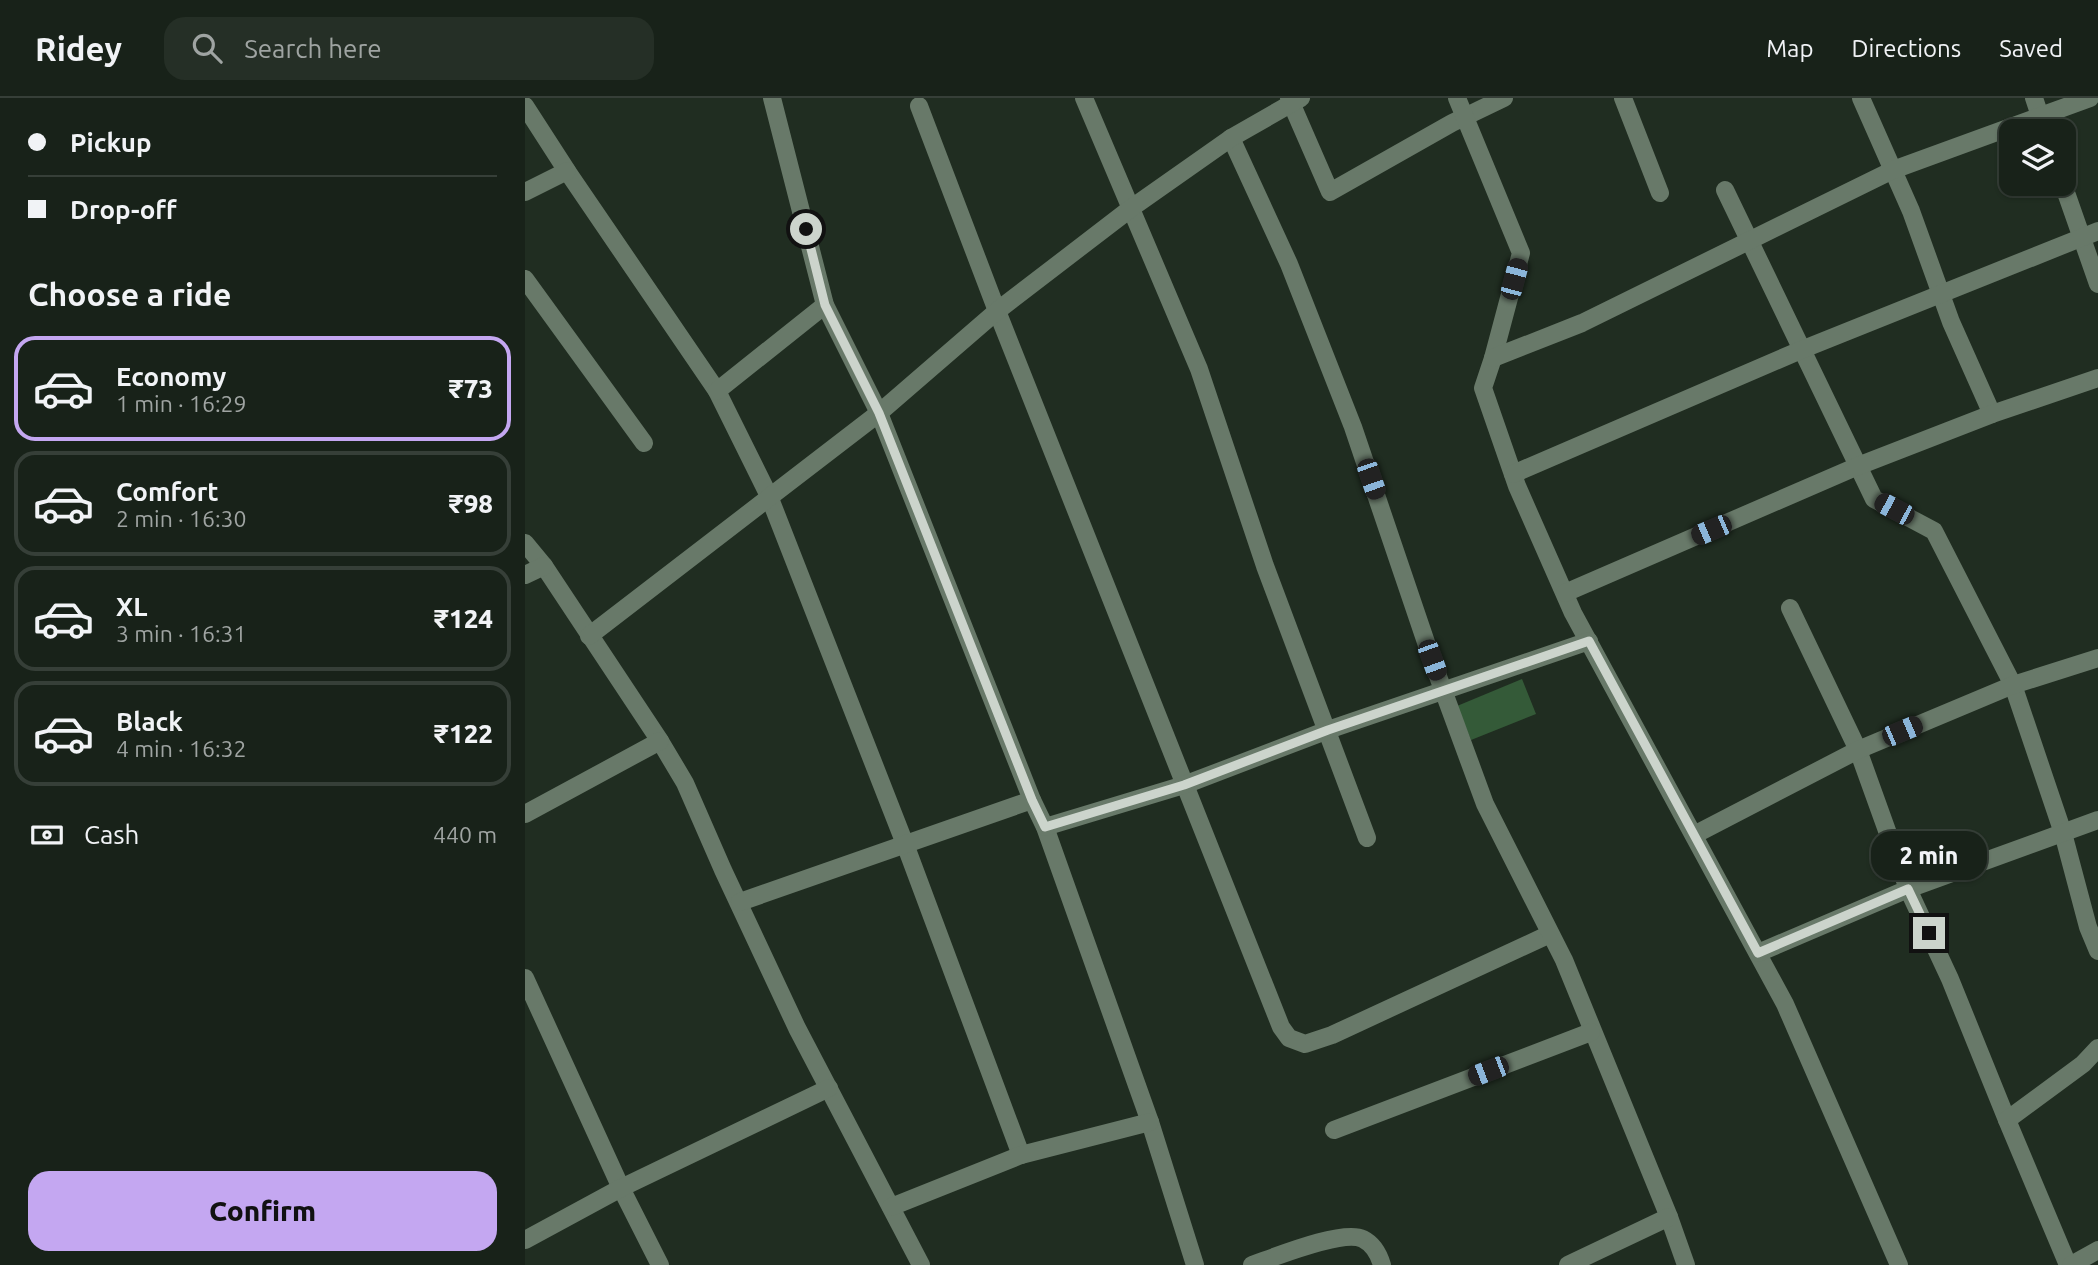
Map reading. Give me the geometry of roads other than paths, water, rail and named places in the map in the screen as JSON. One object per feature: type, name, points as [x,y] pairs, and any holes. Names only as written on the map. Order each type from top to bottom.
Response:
[{"type":"street","points":[[772,98],[825,305],[879,413],[1045,827],[1150,1122],[1195,1265]]},
{"type":"street","points":[[1084,98],[1199,369],[1265,566],[1367,838]]},
{"type":"street","points":[[1457,98],[1467,116],[1521,253],[1483,388],[1513,474],[1589,641],[1785,1004],[1899,1265]]},
{"type":"street","points":[[589,636],[879,413],[997,311],[1130,209],[1231,138],[1294,100],[1330,192],[1504,98]]},
{"type":"street","points":[[1623,98],[1660,193]]},
{"type":"street","points":[[1861,98],[1911,211],[1941,293],[1992,414]]},
{"type":"street","points":[[2034,98],[2042,119]]},
{"type":"street","points":[[2050,119],[2089,98]]},
{"type":"street","points":[[525,106],[717,391],[769,496],[905,844],[1021,1155]]},
{"type":"street","points":[[919,106],[997,311],[1268,997],[1281,1027],[1289,1038],[1305,1044],[1332,1035],[1551,934]]},
{"type":"street","points":[[1493,358],[1582,323],[1893,170],[1999,137]]},
{"type":"street","points":[[1231,138],[1289,264],[1353,427],[1485,804],[1564,960],[1686,1265]]},
{"type":"street","points":[[525,192],[567,171]]},
{"type":"street","points":[[1725,190],[1874,499],[1934,531],[2013,685],[2063,833],[2088,927],[2098,951]]},
{"type":"street","points":[[2069,196],[2090,234],[2098,284]]},
{"type":"street","points":[[1513,474],[1801,350],[2090,234]]},
{"type":"street","points":[[525,279],[644,443]]},
{"type":"street","points":[[717,391],[825,305]]},
{"type":"street","points":[[1565,593],[1857,466],[1992,414],[2098,378]]},
{"type":"street","points":[[525,543],[544,566],[685,783],[797,1028],[921,1265]]},
{"type":"street","points":[[525,575],[544,566]]},
{"type":"street","points":[[1790,608],[1858,750],[1908,889],[1950,979],[2069,1265],[2098,1251]]},
{"type":"street","points":[[1045,827],[1184,785],[1328,730],[1589,641]]},
{"type":"street","points":[[1694,835],[1858,750],[2013,685],[2098,658]]},
{"type":"street","points":[[525,814],[660,741]]},
{"type":"street","points":[[740,902],[1032,800]]},
{"type":"street","points":[[1758,953],[1908,889],[2098,820]]},
{"type":"street","points":[[525,978],[621,1188],[660,1265]]},
{"type":"street","points":[[1334,1130],[1591,1032]]},
{"type":"street","points":[[2007,1120],[2083,1064],[2098,1048]]},
{"type":"street","points":[[525,1240],[621,1188],[829,1088]]},
{"type":"street","points":[[891,1208],[1021,1155],[1150,1122]]},
{"type":"street","points":[[1568,1265],[1668,1217]]},
{"type":"street","points":[[1252,1265],[1341,1236],[1363,1239],[1379,1253],[1382,1265]]}]
